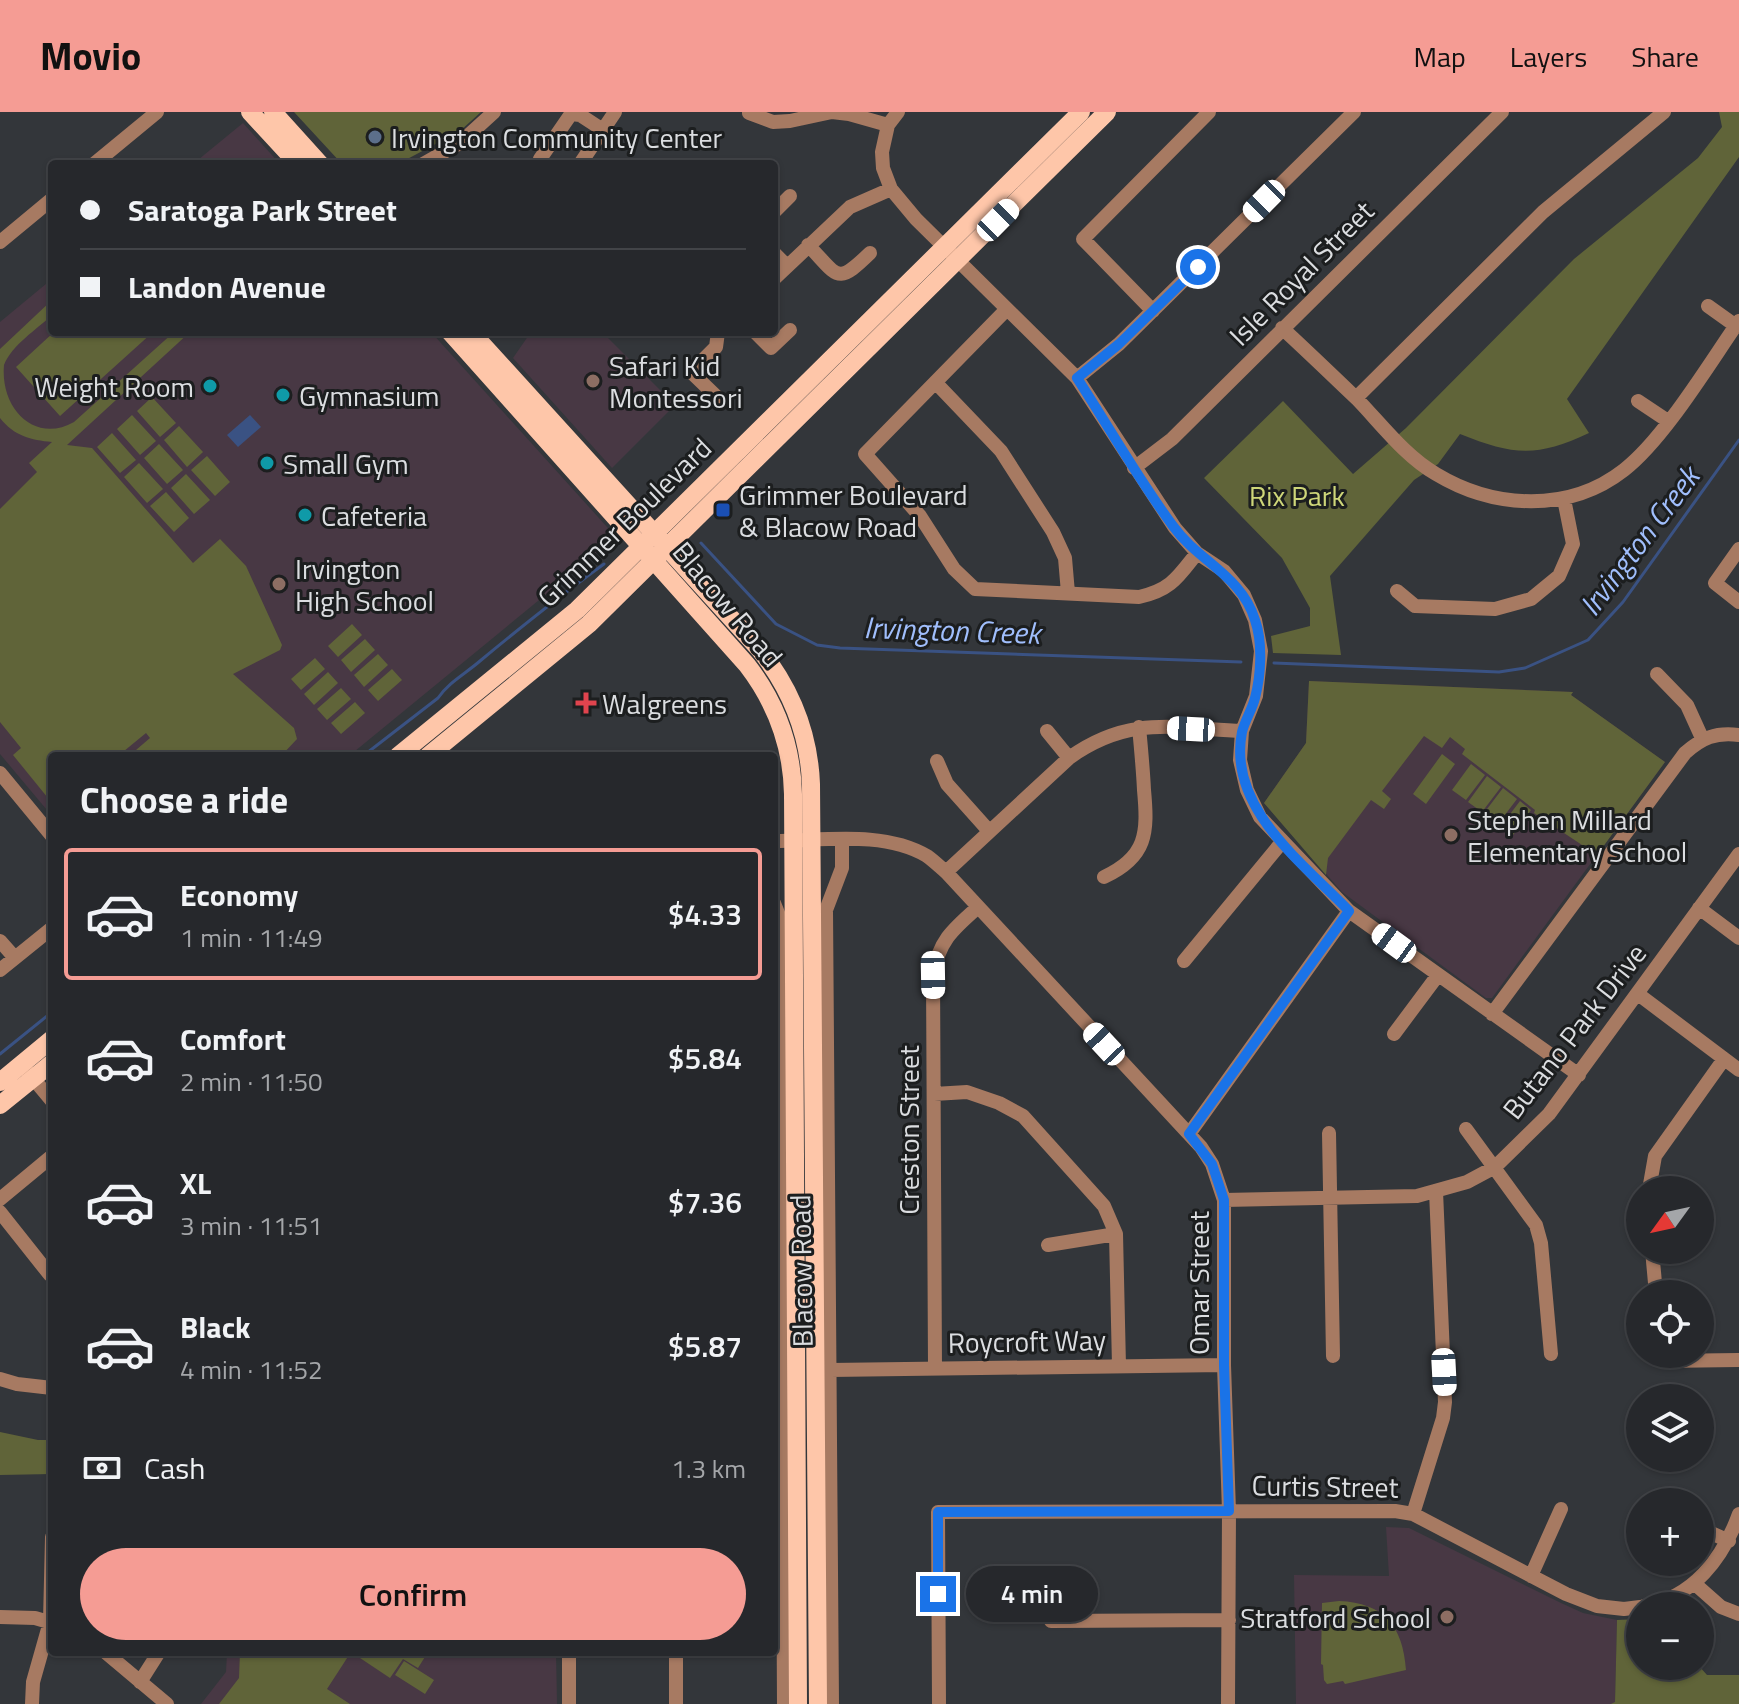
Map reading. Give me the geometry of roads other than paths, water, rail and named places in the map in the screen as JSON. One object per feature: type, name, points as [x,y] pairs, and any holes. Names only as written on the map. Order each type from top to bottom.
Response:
[{"type":"main road","points":[[250,112],[294,160]]},
{"type":"main road","points":[[273,112],[316,160]]},
{"type":"main road","name":"Grimmer Boulevard","points":[[951,254],[1081,112]]},
{"type":"main road","name":"Grimmer Boulevard","points":[[433,752],[589,624],[655,547],[951,254],[1107,112]]},
{"type":"main road","name":"Blacow Road","points":[[454,336],[655,547]]},
{"type":"main road","name":"Blacow Road","points":[[474,336],[655,547],[747,665],[774,707],[784,734],[791,764],[798,1704]]},
{"type":"main road","name":"Grimmer Boulevard","points":[[403,752],[655,547]]},
{"type":"main road","name":"Blacow Road","points":[[792,841],[818,1704]]},
{"type":"main road","points":[[0,1105],[48,1044]]},
{"type":"main road","points":[[0,1082],[48,1064]]},
{"type":"street","points":[[430,160],[460,143],[494,112]]},
{"type":"street","points":[[583,160],[615,112]]},
{"type":"street","points":[[898,112],[888,125],[882,152],[883,168],[891,189],[1006,310],[1077,378],[1175,528],[1197,553],[1224,571],[1244,595],[1255,620],[1261,651],[1256,696],[1242,731],[1240,760],[1247,790],[1260,817],[1349,911],[1579,1075]]},
{"type":"street","points":[[1153,311],[1083,239],[1209,112]]},
{"type":"street","points":[[1077,378],[1119,344],[1354,112]]},
{"type":"street","name":"Isle Royal Street","points":[[1134,468],[1172,439],[1502,112]]},
{"type":"street","points":[[1356,398],[1543,212],[1664,112]]},
{"type":"street","points":[[99,160],[155,113]]},
{"type":"street","points":[[749,113],[773,122],[841,113],[888,125]]},
{"type":"street","points":[[541,160],[571,114],[580,115],[603,130]]},
{"type":"street","points":[[778,275],[850,207],[891,189]]},
{"type":"street","points":[[778,208],[790,196]]},
{"type":"street","points":[[0,242],[48,202]]},
{"type":"street","points":[[808,245],[835,272],[843,275],[849,274],[870,253]]},
{"type":"street","points":[[778,257],[787,266]]},
{"type":"street","points":[[1282,328],[1356,398],[1403,448],[1434,473],[1472,493],[1520,503],[1564,499],[1600,485],[1625,470],[1668,421],[1737,323],[1708,306]]},
{"type":"street","points":[[1006,310],[865,454],[920,516],[954,569],[975,589],[1139,597],[1159,593],[1172,584],[1197,553]]},
{"type":"street","points":[[759,336],[771,348],[790,330]]},
{"type":"street","points":[[717,336],[716,347],[691,372],[718,398]]},
{"type":"street","points":[[936,383],[1001,451],[1053,532],[1065,558],[1068,593]]},
{"type":"street","points":[[1638,401],[1668,421]]},
{"type":"street","points":[[1397,591],[1415,606],[1495,609],[1531,599],[1559,576],[1573,544],[1564,499]]},
{"type":"street","points":[[1739,549],[1715,583],[1739,602]]},
{"type":"street","points":[[1657,674],[1687,705],[1702,738]]},
{"type":"street","points":[[946,872],[1069,758],[1089,744],[1108,735],[1139,727],[1242,731]]},
{"type":"street","points":[[1104,877],[1123,868],[1137,853],[1145,835],[1147,818],[1139,727]]},
{"type":"street","points":[[1047,731],[1069,758]]},
{"type":"street","points":[[1492,1014],[1685,753],[1702,738],[1723,733],[1739,735]]},
{"type":"street","points":[[937,761],[947,784],[989,831]]},
{"type":"street","points":[[0,773],[48,831]]},
{"type":"street","name":"Omar Street","points":[[792,841],[865,839],[926,856],[946,872],[1189,1134],[1212,1164],[1224,1200],[1224,1365],[1229,1511],[1228,1704]]},
{"type":"street","name":"Blacow Road","points":[[832,1704],[826,910],[842,868],[842,840]]},
{"type":"street","points":[[1184,961],[1282,842]]},
{"type":"street","name":"Butano Park Drive","points":[[1224,1200],[1417,1196],[1467,1182],[1495,1167],[1549,1114],[1739,854]]},
{"type":"street","name":"Creston Street","points":[[935,1368],[933,975],[944,939],[977,908]]},
{"type":"street","points":[[1699,908],[1739,938]]},
{"type":"street","points":[[1189,1134],[1349,911]]},
{"type":"street","name":"Blacow Road","points":[[778,913],[778,1375],[784,1704]]},
{"type":"street","points":[[0,970],[48,931]]},
{"type":"street","points":[[0,941],[15,958]]},
{"type":"street","points":[[1394,1034],[1438,975]]},
{"type":"street","points":[[1638,994],[1739,1070]]},
{"type":"street","points":[[1651,1176],[1655,1156],[1724,1059]]},
{"type":"street","points":[[27,1071],[48,1096]]},
{"type":"street","points":[[934,1094],[967,1092],[999,1103],[1023,1116],[1104,1206],[1116,1234],[1119,1366]]},
{"type":"street","points":[[1466,1129],[1536,1225],[1541,1243],[1551,1354]]},
{"type":"street","points":[[1329,1133],[1333,1356]]},
{"type":"street","points":[[0,1199],[48,1159]]},
{"type":"street","points":[[1413,1514],[1443,1418],[1445,1402],[1436,1191]]},
{"type":"street","points":[[0,1212],[48,1272]]},
{"type":"street","points":[[1048,1245],[1116,1234]]},
{"type":"street","points":[[1714,1359],[1739,1360]]},
{"type":"street","name":"Roycroft Way","points":[[830,1370],[1224,1365]]},
{"type":"street","points":[[0,1379],[48,1388]]},
{"type":"street","points":[[1531,1576],[1561,1509]]},
{"type":"street","name":"Curtis Street","points":[[939,1704],[938,1512],[1395,1511],[1413,1514],[1566,1594],[1597,1606],[1626,1609]]},
{"type":"street","name":"Curtis Street","points":[[1680,1592],[1695,1584],[1729,1541],[1739,1514]]},
{"type":"street","points":[[1714,1534],[1729,1541]]},
{"type":"street","points":[[1695,1584],[1721,1607],[1739,1614]]},
{"type":"street","points":[[0,1617],[35,1618],[48,1622]]},
{"type":"street","points":[[1051,1621],[1229,1620]]},
{"type":"street","points":[[32,1704],[33,1682],[48,1633]]},
{"type":"street","points":[[110,1656],[167,1704]]},
{"type":"street","points":[[140,1682],[156,1656]]},
{"type":"street","points":[[569,1656],[569,1704]]},
{"type":"street","points":[[676,1656],[676,1704]]},
{"type":"water","points":[[250,415],[261,427],[238,447],[227,435]]},
{"type":"waterway","name":"Irvington Creek","points":[[1274,663],[1499,672],[1525,668],[1588,640],[1623,602],[1739,440]]},
{"type":"waterway","name":"Irvington Creek","points":[[701,543],[776,624],[817,645],[1241,662]]},
{"type":"waterway","name":"Irvington Creek","points":[[368,752],[604,564]]},
{"type":"waterway","name":"Irvington Creek","points":[[0,1054],[48,1015]]},
{"type":"place","name":"Irvington Community Center","points":[[375,137]]},
{"type":"place","name":"Safari Kid Montessori","points":[[593,381]]},
{"type":"place","name":"Weight Room","points":[[210,386]]},
{"type":"place","name":"Gymnasium","points":[[283,395]]},
{"type":"place","name":"Small Gym","points":[[267,463]]},
{"type":"place","name":"Grimmer Boulevard & Blacow Road","points":[[723,510]]},
{"type":"place","name":"Cafeteria","points":[[305,515]]},
{"type":"place","name":"Irvington High School","points":[[279,584]]},
{"type":"place","name":"Walgreens","points":[[586,703]]},
{"type":"place","name":"Stephen Millard Elementary School","points":[[1451,835]]},
{"type":"place","name":"Stratford School","points":[[1447,1617]]},
{"type":"park label","name":"Rix Park","points":[[1297,495]]}]
